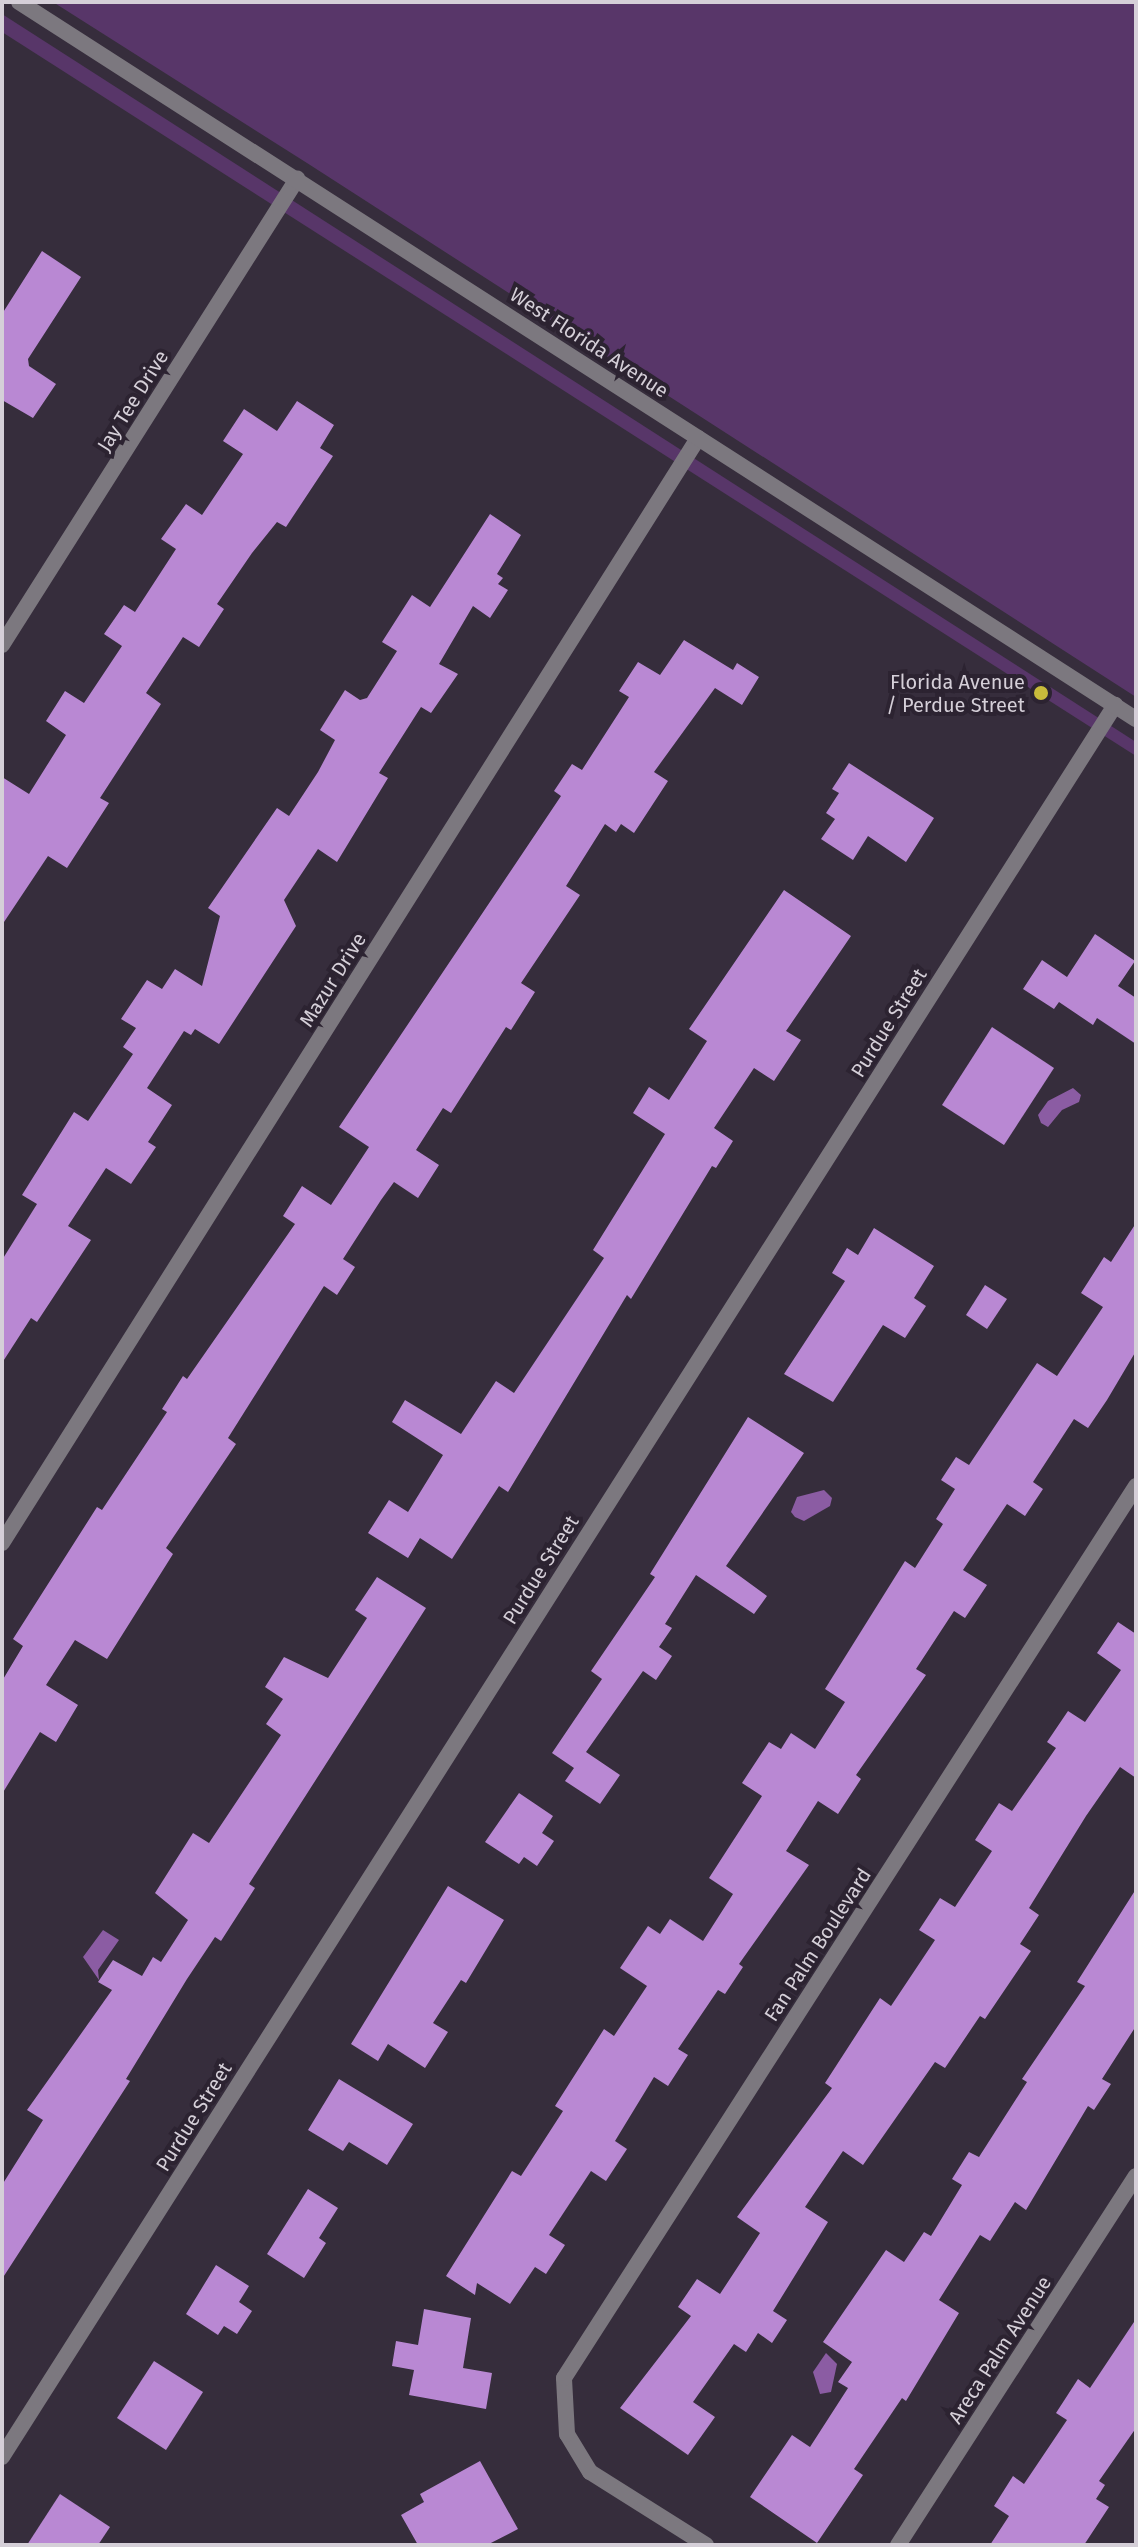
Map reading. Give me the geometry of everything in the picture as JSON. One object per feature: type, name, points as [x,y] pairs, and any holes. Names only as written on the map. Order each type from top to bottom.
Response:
[{"type":"street","name":"West Florida Avenue","points":[[19,2],[1136,719]]},
{"type":"street","name":"Jay Tee Drive","points":[[2,645],[297,179]]},
{"type":"street","name":"Mazur Drive","points":[[2,1543],[698,438]]},
{"type":"street","name":"Purdue Street","points":[[2,2457],[1115,705]]},
{"type":"street","name":"Fan Palm Boulevard","points":[[706,2545],[590,2472],[567,2434],[564,2378],[1136,1486]]},
{"type":"street","name":"Areca Palm Avenue","points":[[898,2545],[1136,2176]]},
{"type":"shaded area","points":[[53,2],[1136,2],[1136,697],[307,163]]},
{"type":"shaded area","points":[[2,14],[1136,742],[1136,756],[2,32]]},
{"type":"shaded area","points":[[1073,1088],[1081,1095],[1079,1102],[1062,1110],[1048,1127],[1041,1123],[1038,1115],[1048,1101]]},
{"type":"shaded area","points":[[824,1490],[832,1498],[830,1506],[804,1521],[791,1512],[797,1497]]},
{"type":"shaded area","points":[[103,1930],[119,1940],[98,1970],[99,1980],[83,1957]]},
{"type":"shaded area","points":[[826,2353],[837,2364],[831,2392],[820,2394],[813,2372]]},
{"type":"building","points":[[42,251],[81,277],[28,359],[29,366],[56,384],[33,418],[2,400],[2,314]]},
{"type":"building","points":[[297,401],[334,425],[320,448],[333,456],[286,527],[277,522],[252,553],[217,604],[224,609],[199,647],[183,637],[146,693],[161,704],[100,798],[109,803],[67,868],[48,856],[2,925],[2,777],[29,794],[66,735],[46,721],[65,691],[84,703],[122,646],[104,634],[124,605],[135,612],[176,549],[161,539],[186,504],[202,515],[243,454],[223,441],[244,409],[277,431]]},
{"type":"building","points":[[490,514],[521,535],[497,574],[503,578],[498,584],[508,590],[490,618],[473,606],[439,664],[458,674],[431,713],[421,707],[379,773],[388,778],[337,862],[318,849],[284,900],[296,926],[219,1044],[195,1029],[191,1035],[184,1031],[147,1088],[172,1105],[148,1142],[156,1147],[131,1184],[106,1168],[68,1226],[91,1240],[37,1322],[31,1318],[2,1363],[2,1260],[37,1204],[22,1195],[74,1112],[88,1121],[133,1054],[123,1047],[136,1028],[121,1019],[147,980],[162,989],[175,969],[202,986],[220,916],[208,908],[277,808],[289,816],[318,772],[335,740],[320,730],[345,690],[360,700],[367,698],[397,651],[382,642],[412,595],[430,607]]},
{"type":"building","points":[[684,640],[733,670],[737,663],[759,677],[742,705],[715,688],[654,772],[668,781],[634,833],[621,824],[616,832],[605,824],[566,886],[580,895],[521,983],[535,992],[511,1030],[506,1027],[451,1113],[443,1108],[416,1150],[439,1165],[418,1198],[394,1182],[381,1200],[343,1259],[355,1267],[337,1295],[324,1286],[296,1330],[228,1438],[236,1444],[166,1548],[173,1554],[107,1659],[75,1640],[46,1685],[78,1705],[56,1742],[40,1732],[2,1794],[2,1681],[23,1646],[13,1639],[97,1507],[102,1510],[167,1412],[162,1409],[183,1376],[187,1379],[295,1224],[283,1216],[302,1186],[331,1205],[369,1147],[339,1127],[561,796],[554,791],[572,764],[582,770],[629,697],[619,691],[638,662],[660,675]]},
{"type":"building","points":[[849,763],[934,818],[906,862],[868,836],[853,860],[821,839],[835,819],[826,813],[839,793],[832,789]]},
{"type":"building","points":[[784,890],[851,936],[786,1031],[801,1040],[774,1081],[754,1068],[714,1128],[733,1141],[716,1168],[712,1166],[631,1299],[627,1295],[508,1492],[499,1486],[452,1559],[420,1538],[408,1558],[368,1533],[389,1500],[408,1512],[443,1455],[392,1422],[405,1400],[461,1434],[496,1381],[514,1393],[604,1258],[593,1250],[665,1134],[633,1113],[649,1087],[669,1100],[707,1041],[689,1029]]},
{"type":"building","points":[[1095,934],[1135,961],[1118,986],[1136,998],[1136,1044],[1097,1018],[1093,1025],[1059,1002],[1054,1009],[1023,989],[1042,960],[1067,977]]},
{"type":"building","points":[[992,1027],[1054,1068],[1004,1145],[942,1105]]},
{"type":"building","points":[[1136,1223],[1136,1351],[1107,1400],[1088,1428],[1074,1419],[1033,1482],[1043,1489],[1025,1516],[1007,1504],[963,1570],[987,1585],[965,1618],[954,1611],[916,1669],[926,1675],[856,1775],[861,1779],[838,1814],[818,1801],[786,1851],[809,1865],[739,1964],[743,1967],[725,1994],[718,1990],[678,2049],[688,2055],[668,2086],[654,2077],[615,2141],[627,2149],[606,2181],[591,2171],[549,2235],[565,2245],[546,2274],[535,2267],[510,2304],[477,2283],[475,2295],[446,2276],[512,2171],[521,2176],[563,2111],[555,2106],[604,2029],[614,2036],[647,1986],[620,1968],[648,1926],[660,1934],[670,1919],[703,1941],[733,1894],[709,1878],[762,1796],[742,1783],[769,1742],[781,1749],[791,1733],[815,1749],[845,1702],[825,1689],[905,1561],[915,1568],[943,1524],[936,1519],[955,1489],[941,1480],[956,1457],[969,1465],[1037,1363],[1057,1376],[1103,1307],[1081,1293],[1104,1257],[1111,1262]]},
{"type":"building","points":[[874,1228],[934,1266],[914,1298],[926,1306],[905,1338],[883,1325],[833,1402],[784,1374],[845,1281],[832,1273],[847,1248],[858,1255]]},
{"type":"building","points":[[985,1285],[1007,1299],[987,1329],[966,1315]]},
{"type":"building","points":[[748,1417],[804,1453],[726,1566],[767,1596],[754,1614],[696,1575],[665,1624],[672,1628],[659,1647],[672,1656],[656,1680],[643,1671],[586,1752],[620,1775],[600,1804],[565,1781],[574,1768],[552,1753],[602,1679],[591,1671],[655,1577],[650,1574]]},
{"type":"building","points":[[377,1577],[426,1608],[249,1884],[255,1888],[221,1941],[215,1937],[187,1979],[126,2079],[130,2081],[2,2279],[2,2185],[43,2120],[27,2110],[112,1990],[98,1982],[113,1960],[142,1976],[153,1957],[161,1962],[188,1920],[155,1893],[193,1833],[209,1843],[281,1735],[266,1724],[283,1699],[265,1687],[284,1657],[328,1678],[367,1618],[355,1610]]},
{"type":"building","points":[[1118,1622],[1136,1634],[1136,1778],[1120,1767],[1086,1816],[1029,1908],[1039,1915],[1020,1944],[1031,1951],[985,2019],[980,2016],[945,2068],[935,2062],[863,2165],[843,2151],[805,2207],[828,2222],[773,2311],[787,2320],[772,2343],[758,2333],[746,2352],[734,2344],[693,2402],[715,2417],[688,2455],[620,2408],[691,2316],[678,2307],[697,2279],[720,2294],[760,2233],[737,2217],[832,2088],[825,2083],[880,1998],[891,2006],[935,1940],[919,1930],[940,1898],[955,1907],[992,1851],[975,1840],[999,1803],[1012,1811],[1056,1748],[1047,1742],[1068,1711],[1085,1722],[1121,1670],[1097,1653]]},
{"type":"building","points":[[519,1793],[553,1816],[542,1833],[554,1841],[537,1866],[524,1857],[519,1864],[485,1842]]},
{"type":"building","points":[[448,1886],[504,1920],[466,1983],[461,1980],[433,2023],[448,2032],[425,2068],[388,2044],[378,2061],[351,2044]]},
{"type":"building","points":[[1136,1889],[1136,2026],[1102,2079],[1111,2084],[1094,2110],[1088,2106],[1026,2210],[1015,2202],[990,2241],[980,2235],[939,2300],[959,2313],[906,2401],[902,2398],[854,2469],[863,2475],[817,2543],[750,2497],[792,2435],[810,2447],[848,2388],[838,2382],[852,2362],[823,2342],[886,2250],[904,2262],[924,2232],[931,2236],[962,2185],[952,2179],[969,2152],[979,2157],[1027,2082],[1022,2079],[1085,1986],[1077,1982]]},
{"type":"building","points":[[339,2079],[413,2124],[387,2165],[349,2142],[343,2151],[308,2130]]},
{"type":"building","points":[[308,2189],[338,2208],[319,2238],[326,2243],[304,2278],[267,2254]]},
{"type":"building","points":[[216,2265],[249,2286],[239,2302],[252,2311],[237,2334],[224,2326],[218,2335],[186,2314]]},
{"type":"building","points":[[424,2309],[471,2318],[463,2368],[492,2373],[486,2409],[409,2395],[414,2370],[392,2366],[396,2341],[418,2345]]},
{"type":"building","points":[[1136,2319],[1136,2428],[1099,2481],[1105,2485],[1096,2499],[1109,2507],[1084,2545],[990,2545],[1009,2516],[994,2506],[1013,2476],[1024,2484],[1067,2420],[1056,2413],[1078,2379],[1090,2388]]},
{"type":"building","points":[[154,2361],[203,2392],[166,2450],[117,2418]]},
{"type":"building","points":[[480,2461],[518,2529],[487,2545],[418,2545],[401,2515],[424,2502],[420,2494]]},
{"type":"building","points":[[60,2494],[110,2527],[98,2545],[27,2545]]},
{"type":"place","name":"Florida Avenue / Perdue Street","points":[[1041,693]]}]
